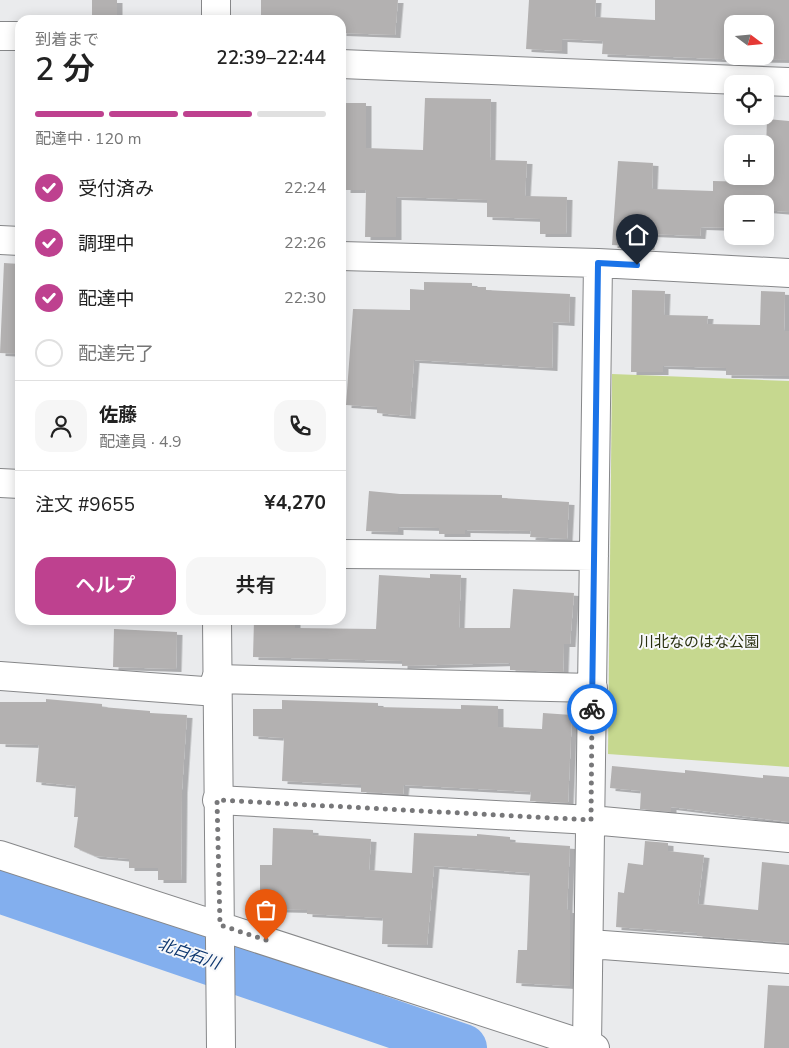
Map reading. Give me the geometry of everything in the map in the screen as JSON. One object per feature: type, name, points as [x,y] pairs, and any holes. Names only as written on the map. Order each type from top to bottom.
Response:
[{"type":"street","points":[[216,0],[216,15]]},
{"type":"street","points":[[0,36],[15,36]]},
{"type":"street","points":[[346,64],[789,82]]},
{"type":"street","points":[[0,240],[15,242]]},
{"type":"street","points":[[346,256],[598,263],[789,273]]},
{"type":"street","points":[[0,855],[220,937],[591,1047],[591,820],[598,263]]},
{"type":"street","points":[[0,482],[15,484]]},
{"type":"street","points":[[346,554],[594,556]]},
{"type":"street","points":[[217,625],[217,800],[221,1048]]},
{"type":"street","points":[[0,676],[217,685],[593,688]]},
{"type":"street","points":[[217,800],[591,820],[789,838]]},
{"type":"street","points":[[590,944],[789,959]]},
{"type":"green space","name":"川北なのはな公園","points":[[612,374],[789,381],[789,767],[608,754]]},
{"type":"building","points":[[92,0],[117,0],[117,15],[92,15]]},
{"type":"building","points":[[261,0],[398,0],[395,35],[346,33],[346,15],[261,15]]},
{"type":"building","points":[[529,0],[596,0],[595,17],[655,20],[655,0],[789,0],[789,60],[774,60],[774,15],[724,15],[724,59],[602,54],[603,41],[562,39],[562,51],[526,49]]},
{"type":"building","points":[[425,98],[491,99],[490,160],[527,161],[525,196],[567,197],[566,234],[540,234],[540,219],[487,217],[487,200],[396,197],[396,237],[365,237],[366,190],[346,190],[346,103],[366,103],[366,148],[423,150]]},
{"type":"building","points":[[774,120],[789,121],[789,212],[774,211],[774,195],[724,195],[724,228],[701,227],[700,236],[649,234],[649,247],[612,245],[618,161],[653,163],[652,189],[713,191],[713,181],[724,181],[724,185],[774,185],[774,135],[766,135],[767,125],[774,125]]},
{"type":"building","points":[[4,263],[15,264],[15,354],[0,353]]},
{"type":"building","points":[[424,282],[472,283],[472,287],[486,287],[486,290],[570,294],[569,323],[553,322],[552,368],[414,360],[410,416],[377,413],[377,407],[346,405],[353,309],[410,310],[410,289],[424,290]]},
{"type":"building","points":[[632,290],[665,291],[664,315],[708,316],[707,324],[760,325],[761,291],[785,292],[784,331],[789,331],[789,376],[726,375],[726,368],[663,366],[663,372],[631,372]]},
{"type":"building","points":[[369,491],[400,494],[502,495],[502,498],[569,502],[567,539],[530,537],[531,531],[465,530],[465,534],[439,534],[439,528],[398,527],[398,532],[366,531]]},
{"type":"building","points":[[430,574],[461,575],[459,628],[510,628],[513,589],[574,593],[570,644],[564,644],[563,672],[510,670],[510,663],[402,666],[402,661],[253,657],[254,625],[295,625],[295,628],[376,629],[379,575],[430,578]]},
{"type":"building","points":[[114,629],[177,632],[176,669],[113,667]]},
{"type":"building","points":[[46,699],[102,704],[102,707],[150,711],[150,713],[187,715],[182,790],[181,880],[158,880],[158,868],[129,868],[129,859],[95,856],[74,847],[78,817],[74,817],[76,786],[36,782],[39,745],[0,744],[0,702],[46,702]]},
{"type":"building","points":[[282,700],[378,703],[378,707],[461,709],[461,705],[498,706],[498,727],[542,729],[543,713],[572,715],[568,803],[530,801],[531,792],[404,785],[403,794],[361,792],[361,785],[282,781],[284,738],[253,736],[253,709],[282,709]]},
{"type":"building","points":[[612,766],[685,773],[685,770],[763,778],[763,775],[789,777],[789,822],[671,807],[671,812],[640,809],[641,791],[610,788]]},
{"type":"building","points":[[273,828],[313,830],[313,835],[371,839],[369,870],[412,873],[414,833],[477,836],[477,834],[510,837],[510,842],[570,846],[567,910],[570,910],[570,986],[516,983],[518,950],[527,950],[530,873],[434,866],[427,945],[382,944],[383,918],[307,914],[307,910],[260,909],[260,865],[272,865]]},
{"type":"building","points":[[645,841],[668,843],[668,851],[704,855],[698,904],[758,910],[762,862],[789,865],[789,943],[697,936],[697,933],[616,927],[618,892],[624,893],[628,863],[643,865]]},
{"type":"building","points":[[768,985],[789,986],[789,1048],[764,1048]]},
{"type":"waterway","name":"北白石川","points":[[0,889],[463,1048]]},
{"type":"way so far","points":[[266,940],[220,925],[217,800],[591,820],[592,709]]},
{"type":"route","points":[[592,709],[598,263],[637,265]]}]
